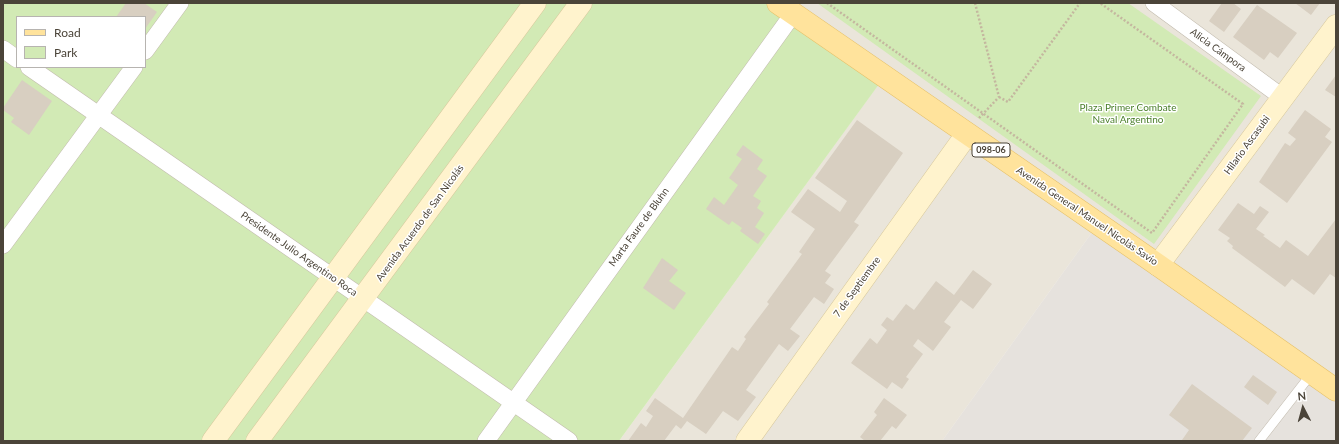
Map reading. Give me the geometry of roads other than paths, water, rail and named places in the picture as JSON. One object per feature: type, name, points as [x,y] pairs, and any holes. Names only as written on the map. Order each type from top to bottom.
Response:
[{"type":"main road","name":"Avenida General Manuel Nicolás Savio","points":[[786,8],[1336,390]]},
{"type":"street","points":[[146,50],[180,3]]},
{"type":"street","points":[[213,441],[535,3]]},
{"type":"street","name":"Avenida Acuerdo de San Nicolás","points":[[257,441],[364,299],[582,3]]},
{"type":"street","name":"Alicia Cámpora","points":[[1154,3],[1282,97]]},
{"type":"street","name":"Marta Faure de Bluhn","points":[[486,441],[786,8]]},
{"type":"street","name":"Hilario Ascasubi","points":[[1158,265],[1336,26]]},
{"type":"street","points":[[3,49],[16,58]]},
{"type":"street","name":"Presidente Julio Argentino Roca","points":[[30,68],[569,441]]},
{"type":"street","points":[[3,245],[133,68]]},
{"type":"street","name":"7 de Septiembre","points":[[747,441],[967,134]]},
{"type":"lane","points":[[1259,441],[1312,373]]},
{"type":"park label","name":"Plaza Primer Combate Naval Argentino","points":[[1128,114]]}]
